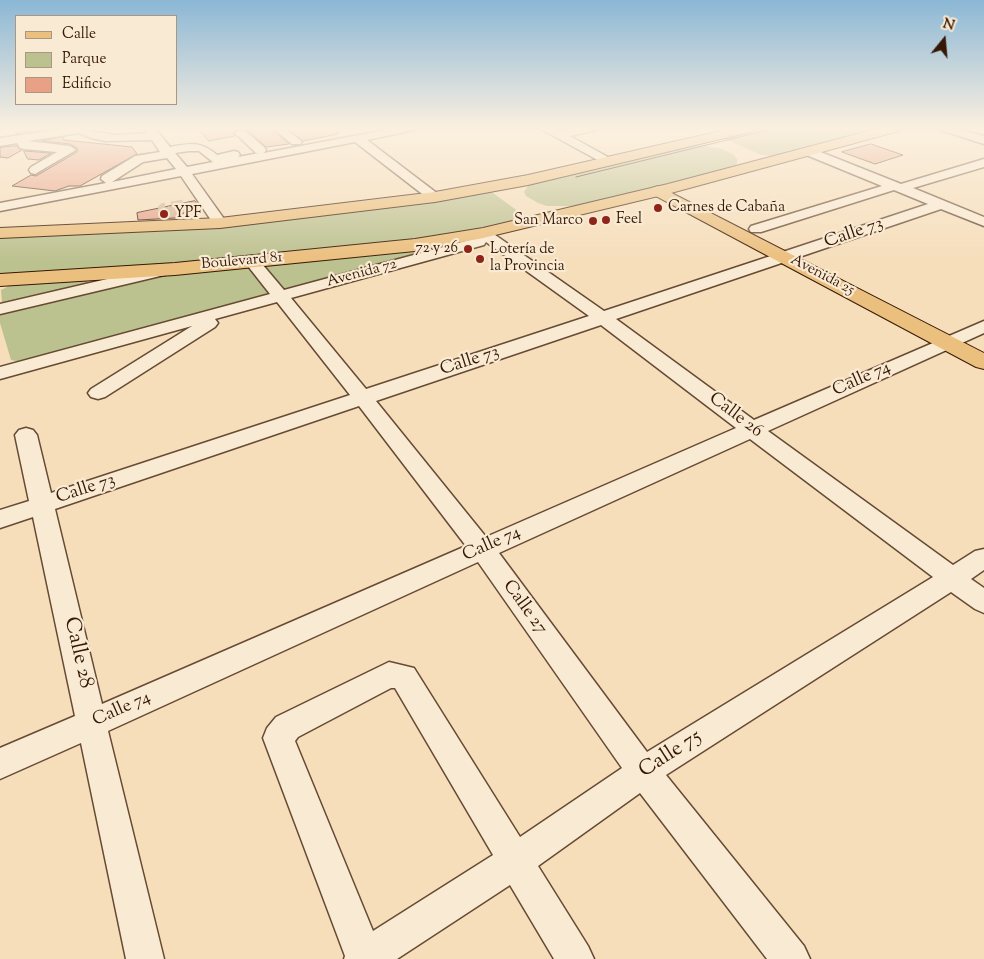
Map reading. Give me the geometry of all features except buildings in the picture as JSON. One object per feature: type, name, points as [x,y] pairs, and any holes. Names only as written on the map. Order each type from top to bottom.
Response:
[{"type":"main road","name":"Avenida 72","points":[[435,197],[559,173]]},
{"type":"main road","name":"Avenida 72","points":[[483,234],[522,207],[574,210],[665,189],[690,173]]},
{"type":"main road","points":[[522,207],[518,190],[528,180]]},
{"type":"main road","name":"Avenida 25","points":[[665,189],[756,229],[793,254]]},
{"type":"main road","name":"Avenida 25","points":[[665,189],[954,339],[984,362]]},
{"type":"main road","points":[[478,190],[500,194],[522,207]]},
{"type":"main road","points":[[0,233],[170,222],[220,223],[435,197]]},
{"type":"main road","name":"Boulevard 81","points":[[0,280],[175,269],[416,245],[483,234]]},
{"type":"main road","name":"Avenida 25","points":[[954,339],[984,347]]},
{"type":"street","points":[[107,180],[118,173]]},
{"type":"street","points":[[0,208],[185,173],[220,223]]},
{"type":"street","points":[[405,173],[435,197]]},
{"type":"street","points":[[862,173],[984,222]]},
{"type":"street","points":[[756,229],[949,173]]},
{"type":"street","points":[[186,205],[205,201]]},
{"type":"street","name":"Calle 73","points":[[0,519],[940,205]]},
{"type":"street","name":"Avenida 72","points":[[0,371],[479,242],[483,234]]},
{"type":"street","name":"Calle 26","points":[[483,234],[603,318],[984,602]]},
{"type":"street","name":"Calle 27","points":[[252,261],[364,398],[482,549],[643,772],[791,959]]},
{"type":"street","points":[[0,309],[175,269]]},
{"type":"street","points":[[98,393],[231,309]]},
{"type":"street","name":"Calle 74","points":[[0,764],[984,326]]},
{"type":"street","name":"Calle 28","points":[[26,434],[145,959]]},
{"type":"street","name":"Calle 75","points":[[364,959],[516,861],[643,772],[984,558]]},
{"type":"street","points":[[364,959],[278,738],[287,727],[388,675],[404,677],[575,959]]},
{"type":"green space","points":[[574,173],[710,173],[578,206],[547,206],[538,203],[526,196],[524,192],[530,183]]},
{"type":"green space","points":[[480,192],[493,193],[522,214],[519,219],[438,238],[171,264],[0,274],[0,237],[185,229]]},
{"type":"green space","points":[[474,239],[289,290],[284,289],[266,268],[267,266]]},
{"type":"green space","points":[[250,267],[269,293],[265,297],[22,362],[11,360],[0,323],[0,315],[7,311],[144,280],[178,274]]},
{"type":"green space","points":[[86,279],[88,282],[86,285],[2,303],[1,290],[15,283]]},
{"type":"tunnel","points":[[169,218],[164,209],[186,205]]},
{"type":"tram line","points":[[576,177],[593,173]]},
{"type":"place","name":"Carnes de Cabaña","points":[[658,208]]},
{"type":"place","name":"YPF","points":[[164,214]]},
{"type":"place","name":"Feel","points":[[606,220]]},
{"type":"place","name":"San Marco","points":[[593,221]]},
{"type":"place","name":"72 y 26","points":[[468,249]]},
{"type":"place","name":"Lotería de la Provincia","points":[[480,259]]}]
